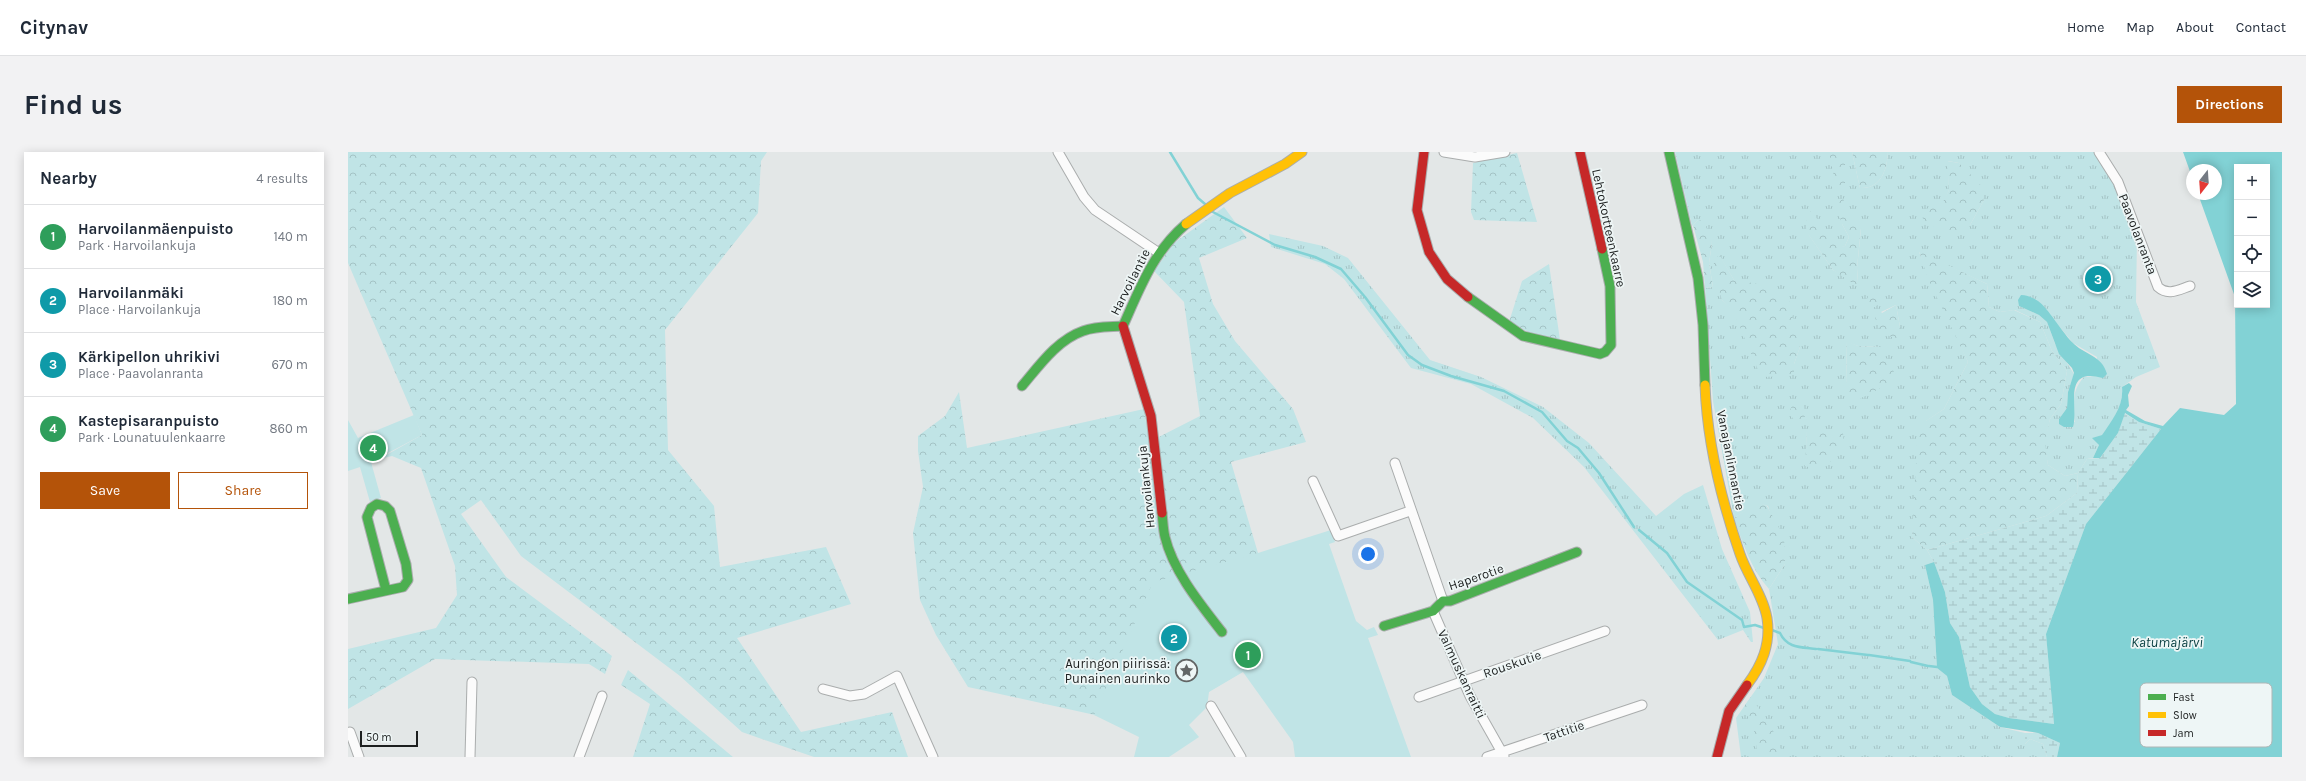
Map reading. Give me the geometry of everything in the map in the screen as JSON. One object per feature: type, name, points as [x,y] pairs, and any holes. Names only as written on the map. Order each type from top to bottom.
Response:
[{"type":"street","points":[[1058,152],[1084,197],[1095,210],[1159,254]]},
{"type":"street","name":"Harvoilantie","points":[[1022,386],[1046,358],[1073,336],[1084,330],[1123,326],[1165,244],[1189,223],[1218,202],[1302,152]]},
{"type":"street","name":"Lehtokortteenkaarre","points":[[1424,152],[1416,203],[1429,252],[1447,279],[1460,292],[1523,336],[1600,354],[1605,352],[1611,345],[1610,286],[1580,152]]},
{"type":"street","points":[[1444,152],[1475,157],[1505,152]]},
{"type":"street","name":"Vanajanlinnantie","points":[[1670,152],[1698,278],[1703,325],[1706,402],[1721,489],[1740,555],[1760,596],[1767,617],[1768,641],[1764,656],[1759,669],[1729,711],[1717,757]]},
{"type":"street","name":"Paavolanranta","points":[[2098,152],[2118,182],[2158,287],[2163,292],[2170,292],[2190,286]]},
{"type":"street","name":"Harvoilankuja","points":[[1123,326],[1151,416],[1165,538],[1180,572],[1197,600],[1222,632]]},
{"type":"street","points":[[1395,463],[1410,511],[1443,601]]},
{"type":"street","points":[[1313,481],[1338,536],[1410,511]]},
{"type":"street","points":[[348,599],[402,587],[408,580],[406,564],[390,511],[385,506],[377,504],[371,508],[367,517],[386,590]]},
{"type":"street","name":"Haperotie","points":[[1433,611],[1443,601],[1450,601],[1490,587],[1577,552]]},
{"type":"street","points":[[1384,626],[1408,617],[1433,611]]},
{"type":"street","name":"Valmuskanraitti","points":[[1433,611],[1462,681],[1504,754]]},
{"type":"street","name":"Rouskutie","points":[[1419,697],[1605,631]]},
{"type":"street","points":[[823,689],[850,696],[864,694],[897,676],[932,757]]},
{"type":"street","points":[[470,757],[472,682]]},
{"type":"street","points":[[580,757],[602,696]]},
{"type":"street","name":"Tattitie","points":[[1486,757],[1504,754],[1642,705]]},
{"type":"street","points":[[1211,706],[1242,757]]},
{"type":"street","points":[[350,732],[359,757]]},
{"type":"green space","points":[[348,152],[767,152],[761,161],[758,213],[665,330],[668,450],[714,506],[720,567],[826,547],[851,604],[737,638],[801,732],[892,712],[908,757],[814,757],[742,732],[680,676],[521,556],[481,500],[461,514],[506,577],[612,656],[605,674],[589,664],[435,659],[348,709],[348,649],[436,628],[457,595],[455,566],[421,468],[392,456],[379,459],[422,435],[348,263]]},
{"type":"green space","points":[[1675,152],[1852,152],[1860,188],[1873,185],[1882,177],[1888,152],[2095,152],[2119,191],[2137,237],[2136,302],[2160,367],[2136,377],[2122,387],[2121,400],[2117,412],[2102,435],[2093,438],[2099,445],[2093,458],[2087,459],[2078,473],[2065,476],[2048,465],[2044,443],[2050,419],[2061,404],[2067,371],[2052,351],[2040,322],[2015,310],[2000,312],[1989,307],[1987,284],[1919,252],[1968,362],[1944,409],[1926,421],[1912,537],[1927,550],[1934,562],[1925,565],[1933,600],[1937,668],[1947,676],[1952,695],[2000,727],[2025,733],[2025,744],[2030,739],[2043,744],[2047,757],[1741,757],[1736,718],[1764,678],[1778,644],[1769,589],[1785,564],[1768,506],[1758,503],[1734,518],[1713,401],[1705,288],[1713,287],[1709,263],[1712,243],[1698,220],[1692,226]],"holes":[[[1948,161],[1959,163],[1984,200],[1970,225],[1943,205],[1949,190]],[[1807,223],[1824,229],[1839,248],[1845,246],[1849,237],[1842,224],[1861,229],[1857,268],[1858,283],[1833,270],[1809,235]],[[1719,255],[1734,280],[1800,347],[1794,364],[1794,372],[1722,300]],[[2039,302],[2073,343],[2097,357],[2096,376],[2084,377],[2075,392],[2073,404],[2075,422],[2059,419],[2067,408],[2068,392],[2074,374],[2055,344],[2047,322],[2039,315],[2019,306]],[[1896,305],[1900,327],[1881,312]],[[1846,342],[1858,346],[1880,347],[1847,385]],[[1807,431],[1824,436],[1806,466]]]},
{"type":"green space","points":[[1830,152],[1845,152],[1845,185],[1839,189],[1832,188],[1830,179],[1834,172],[1830,162]]},
{"type":"green space","points":[[1852,152],[1888,152],[1884,172],[1878,182],[1867,187],[1860,188]]},
{"type":"green space","points":[[1517,153],[1537,222],[1474,220],[1471,212],[1473,163]]},
{"type":"green space","points":[[1947,161],[1959,163],[1980,184],[1984,200],[1970,225],[1961,233],[1925,224],[1920,211],[1942,204],[1949,190]]},
{"type":"green space","points":[[1843,198],[1850,222],[1861,228],[1857,268],[1858,283],[1855,285],[1833,270],[1806,231],[1807,217],[1811,211],[1839,247],[1845,246],[1849,237],[1842,224],[1836,205]]},
{"type":"green space","points":[[1224,207],[1247,238],[1199,258],[1213,304],[1235,341],[1293,409],[1306,442],[1231,462],[1258,553],[1252,666],[1149,727],[968,687],[936,635],[920,600],[913,533],[923,487],[918,451],[918,436],[945,416],[959,392],[967,448],[1144,409],[1149,442],[1200,416],[1184,302],[1154,271],[1174,243]]},
{"type":"green space","points":[[1698,220],[1704,221],[1712,243],[1709,263],[1713,287],[1705,288],[1703,262],[1693,225]]},
{"type":"green space","points":[[1269,234],[1323,246],[1348,258],[1430,360],[1481,377],[1543,407],[1589,443],[1656,516],[1684,494],[1703,485],[1722,549],[1750,612],[1753,642],[1751,642],[1743,630],[1718,640],[1584,467],[1533,418],[1471,384],[1411,368],[1344,279],[1325,264],[1271,247]]},
{"type":"green space","points":[[1919,251],[1987,284],[1989,307],[2000,312],[2014,310],[2040,322],[2052,351],[2067,371],[2061,404],[2050,419],[2045,443],[2048,465],[2065,476],[2078,473],[2077,493],[2046,516],[1927,550],[1912,537],[1918,426],[1944,409],[1968,362],[1929,281]]},
{"type":"green space","points":[[1719,254],[1734,280],[1770,286],[1789,300],[1800,347],[1794,364],[1794,372],[1789,376],[1761,377],[1735,315],[1722,300],[1712,267]]},
{"type":"green space","points":[[1549,264],[1560,340],[1538,337],[1509,322],[1522,281]]},
{"type":"green space","points":[[1869,294],[1880,294],[1883,301],[1872,309],[1866,302]]},
{"type":"green space","points":[[1896,305],[1900,327],[1905,334],[1902,339],[1892,337],[1884,333],[1879,327],[1875,317]]},
{"type":"green space","points":[[1846,341],[1858,346],[1880,347],[1898,379],[1850,404],[1847,385]]},
{"type":"green space","points":[[1793,404],[1804,406],[1805,415],[1803,424],[1797,425],[1789,412]]},
{"type":"green space","points":[[2124,413],[2139,422],[2161,429],[2086,524],[2046,634],[2054,724],[2009,718],[1995,714],[1982,704],[1970,687],[1959,637],[1950,623],[1945,592],[1934,562],[1927,550],[2046,516],[2077,493],[2078,473],[2087,459],[2100,458],[2118,433]]},
{"type":"green space","points":[[414,415],[422,435],[371,462],[381,498],[370,502],[360,467],[348,471],[348,420],[358,438]]},
{"type":"green space","points":[[1842,429],[1843,442],[1839,452],[1831,462],[1821,470],[1805,466],[1807,431]]},
{"type":"green space","points":[[1758,502],[1767,506],[1784,537],[1785,564],[1769,589],[1752,565],[1734,518]]},
{"type":"green space","points":[[1331,530],[1335,542],[1329,544],[1356,621],[1367,630],[1374,627],[1378,635],[1368,638],[1411,757],[1295,757],[1293,742],[1243,672],[1209,692],[1207,707],[1189,725],[1199,737],[1169,757],[1134,757],[1139,737],[1094,715],[1153,582],[1258,553]]},
{"type":"green space","points":[[628,670],[733,757],[633,757],[650,704],[621,685]]},
{"type":"green space","points":[[1751,697],[1772,728],[1780,748],[1790,757],[1758,757],[1754,730],[1745,709],[1745,705]]},
{"type":"green space","points":[[2025,733],[2038,733],[2060,743],[2057,757],[2047,757],[2043,744],[2030,739],[2025,744]]},
{"type":"water","name":"Katumajärvi","points":[[2183,152],[2282,152],[2282,757],[2057,757],[2060,743],[2038,733],[2000,727],[1952,695],[1947,676],[1937,668],[1933,600],[1925,565],[1934,562],[1945,592],[1950,623],[1959,637],[1970,687],[1982,704],[1995,714],[2009,718],[2054,724],[2046,634],[2086,524],[2161,429],[2139,422],[2125,413],[2118,433],[2100,458],[2093,458],[2099,445],[2092,438],[2102,435],[2110,424],[2119,407],[2122,387],[2129,383],[2132,386],[2128,395],[2129,406],[2126,410],[2145,421],[2163,426],[2180,408],[2224,415],[2236,404],[2235,308],[2270,308],[2270,164],[2234,164],[2234,294],[2200,200],[2222,200],[2222,164],[2187,164]]},
{"type":"water","points":[[2021,295],[2032,298],[2042,304],[2072,342],[2097,359],[2105,368],[2107,374],[2103,378],[2090,376],[2081,378],[2077,383],[2074,391],[2073,427],[2064,427],[2059,424],[2059,419],[2067,408],[2068,392],[2074,373],[2072,368],[2059,354],[2047,322],[2039,315],[2019,306],[2018,300]]},
{"type":"waterway","points":[[1170,152],[1198,198],[1205,204]]},
{"type":"waterway","points":[[1211,211],[1275,245],[1315,257],[1341,269],[1365,297],[1408,355],[1422,365],[1451,376],[1504,391]]},
{"type":"waterway","points":[[1504,391],[1542,412],[1567,441],[1578,448],[1599,473],[1634,527]]},
{"type":"waterway","points":[[1639,530],[1667,553],[1687,582],[1742,620],[1744,627],[1755,625]]},
{"type":"waterway","points":[[1755,625],[1764,628]]},
{"type":"waterway","points":[[1772,630],[1780,633],[1786,642],[1790,644],[1799,647],[1816,649]]},
{"type":"waterway","points":[[1818,649],[1868,655]]},
{"type":"waterway","points":[[1869,655],[1910,661]]},
{"type":"waterway","points":[[1911,662],[1928,666]]},
{"type":"waterway","points":[[1929,666],[1937,667]]},
{"type":"traffic: fast","points":[[1669,152],[1698,278],[1703,325],[1705,385]]},
{"type":"traffic: fast","points":[[1022,386],[1049,354],[1074,335],[1093,328],[1123,326],[1148,271],[1165,246],[1186,224]]},
{"type":"traffic: fast","points":[[1468,297],[1523,336],[1600,354],[1605,352],[1611,345],[1610,286],[1602,249]]},
{"type":"traffic: fast","points":[[348,599],[403,587],[408,580],[406,564],[390,511],[385,506],[377,504],[371,508],[367,517],[386,590]]},
{"type":"traffic: fast","points":[[1162,513],[1165,537],[1174,562],[1205,611],[1222,632]]},
{"type":"traffic: fast","points":[[1384,626],[1433,611],[1443,601],[1450,601],[1577,552]]},
{"type":"traffic: slow","points":[[1186,224],[1230,193],[1285,164],[1302,152]]},
{"type":"traffic: slow","points":[[1705,385],[1706,406],[1712,449],[1727,513],[1740,554],[1759,593],[1767,618],[1768,637],[1764,654],[1757,670],[1747,685]]},
{"type":"traffic: jam","points":[[1424,152],[1417,210],[1429,252],[1447,279],[1468,297]]},
{"type":"traffic: jam","points":[[1580,152],[1602,249]]},
{"type":"traffic: jam","points":[[1123,326],[1151,416],[1162,513]]},
{"type":"traffic: jam","points":[[1717,757],[1729,711],[1747,685]]},
{"type":"place","name":"Kärkipellon uhrikivi","points":[[2098,279]]},
{"type":"place","name":"Kastepisaranpuisto","points":[[373,448]]},
{"type":"place","name":"Harvoilanmäki","points":[[1174,638]]},
{"type":"place","name":"Harvoilanmäenpuisto","points":[[1248,655]]},
{"type":"place","name":"Auringon piirissä: Punainen aurinko","points":[[1186,670]]}]
